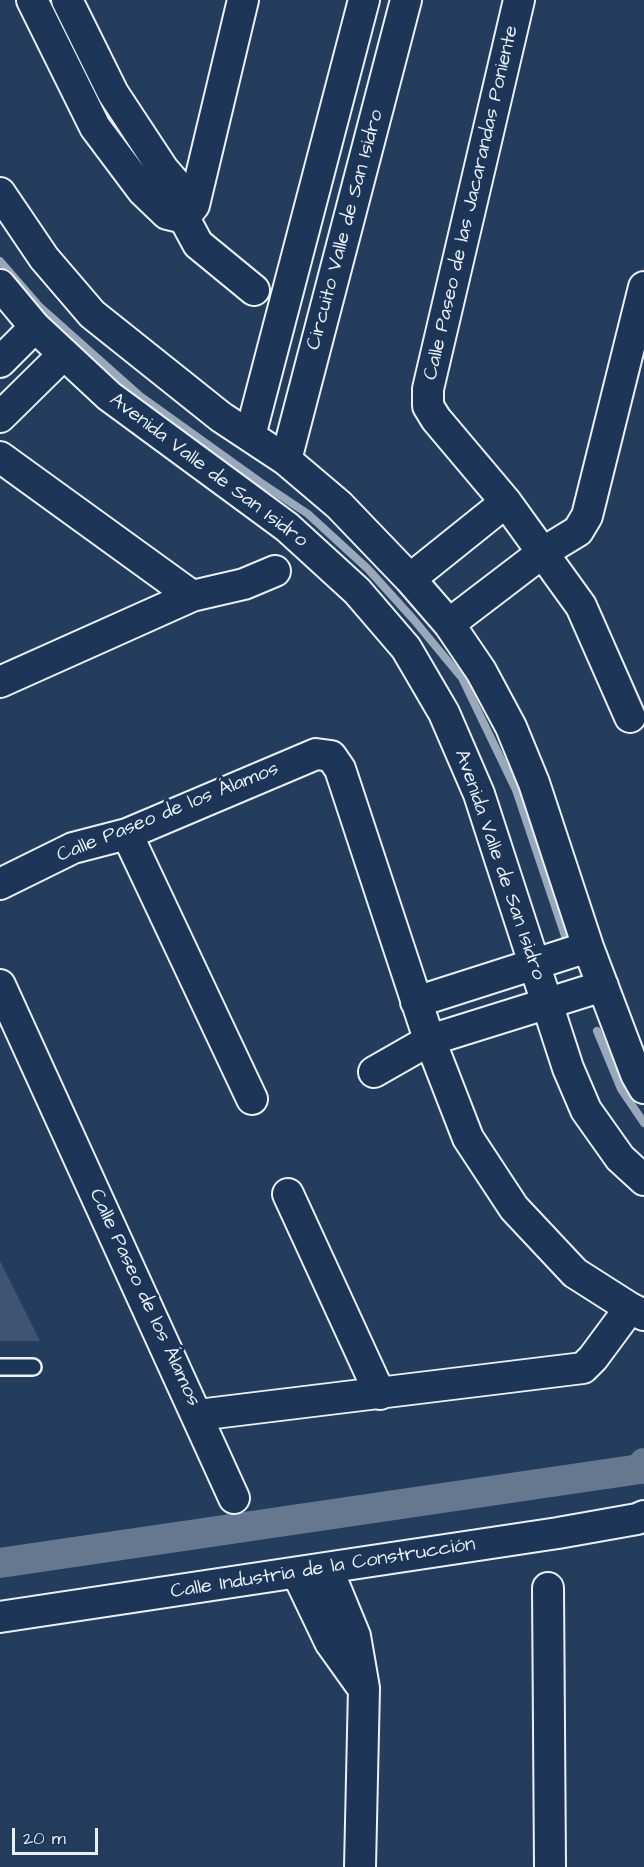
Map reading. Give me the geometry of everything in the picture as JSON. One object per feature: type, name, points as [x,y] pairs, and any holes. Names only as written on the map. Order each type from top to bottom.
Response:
[{"type":"street","points":[[32,0],[96,127],[143,191],[167,214],[189,212]]},
{"type":"street","points":[[67,0],[113,93],[189,212],[198,244],[254,290]]},
{"type":"street","points":[[189,212],[243,0]]},
{"type":"street","name":"Circuito Valle de San Isidro","points":[[250,436],[364,0]]},
{"type":"street","name":"Circuito Valle de San Isidro","points":[[286,460],[406,0]]},
{"type":"street","name":"Calle Paseo de las Jacarandas Poniente","points":[[506,502],[436,419],[428,406],[428,389],[519,0]]},
{"type":"street","points":[[0,192],[44,258],[92,314],[203,403],[286,460],[339,506],[410,579],[449,624],[481,670],[511,727],[534,783],[588,947],[636,1074],[644,1088]]},
{"type":"street","name":"Avenida Valle de San Isidro","points":[[0,285],[35,327],[109,396],[287,527],[357,591],[406,648],[444,713],[479,794],[568,1068],[586,1110],[620,1158],[644,1180]]},
{"type":"street","points":[[449,624],[492,589],[542,553],[578,531],[587,516],[644,287]]},
{"type":"street","points":[[0,362],[35,327]]},
{"type":"street","points":[[0,417],[63,355]]},
{"type":"street","points":[[0,458],[192,596]]},
{"type":"street","points":[[410,579],[506,502],[581,606],[630,717]]},
{"type":"street","points":[[0,682],[192,596],[244,584],[275,571]]},
{"type":"street","name":"Calle Paseo de los Álamos","points":[[0,884],[73,848],[127,834],[316,754],[331,756],[340,770],[416,1002],[468,1138],[514,1208],[575,1273],[637,1312],[583,1368],[198,1415]]},
{"type":"street","points":[[127,834],[252,1099]]},
{"type":"street","points":[[416,1002],[588,947]]},
{"type":"street","name":"Calle Paseo de los Álamos","points":[[0,985],[234,1498]]},
{"type":"street","points":[[374,1072],[430,1040],[603,986]]},
{"type":"street","points":[[288,1194],[380,1394]]},
{"type":"street","name":"Calle Industria de la Construcción","points":[[0,1617],[558,1533],[644,1516]]},
{"type":"street","points":[[327,1568],[355,1636],[363,1688],[360,1867]]},
{"type":"street","points":[[297,1573],[330,1642],[363,1688]]},
{"type":"street","points":[[548,1588],[550,1867]]},
{"type":"lane","points":[[0,1367],[33,1367]]},
{"type":"shaded area","points":[[0,1261],[40,1341],[0,1341]]},
{"type":"waterway","points":[[0,261],[40,307],[140,396],[308,514],[368,569],[414,620],[462,678],[516,790],[568,945]]},
{"type":"waterway","points":[[597,1031],[621,1089],[644,1123]]},
{"type":"waterway","points":[[0,1563],[640,1469],[644,1463]]}]
